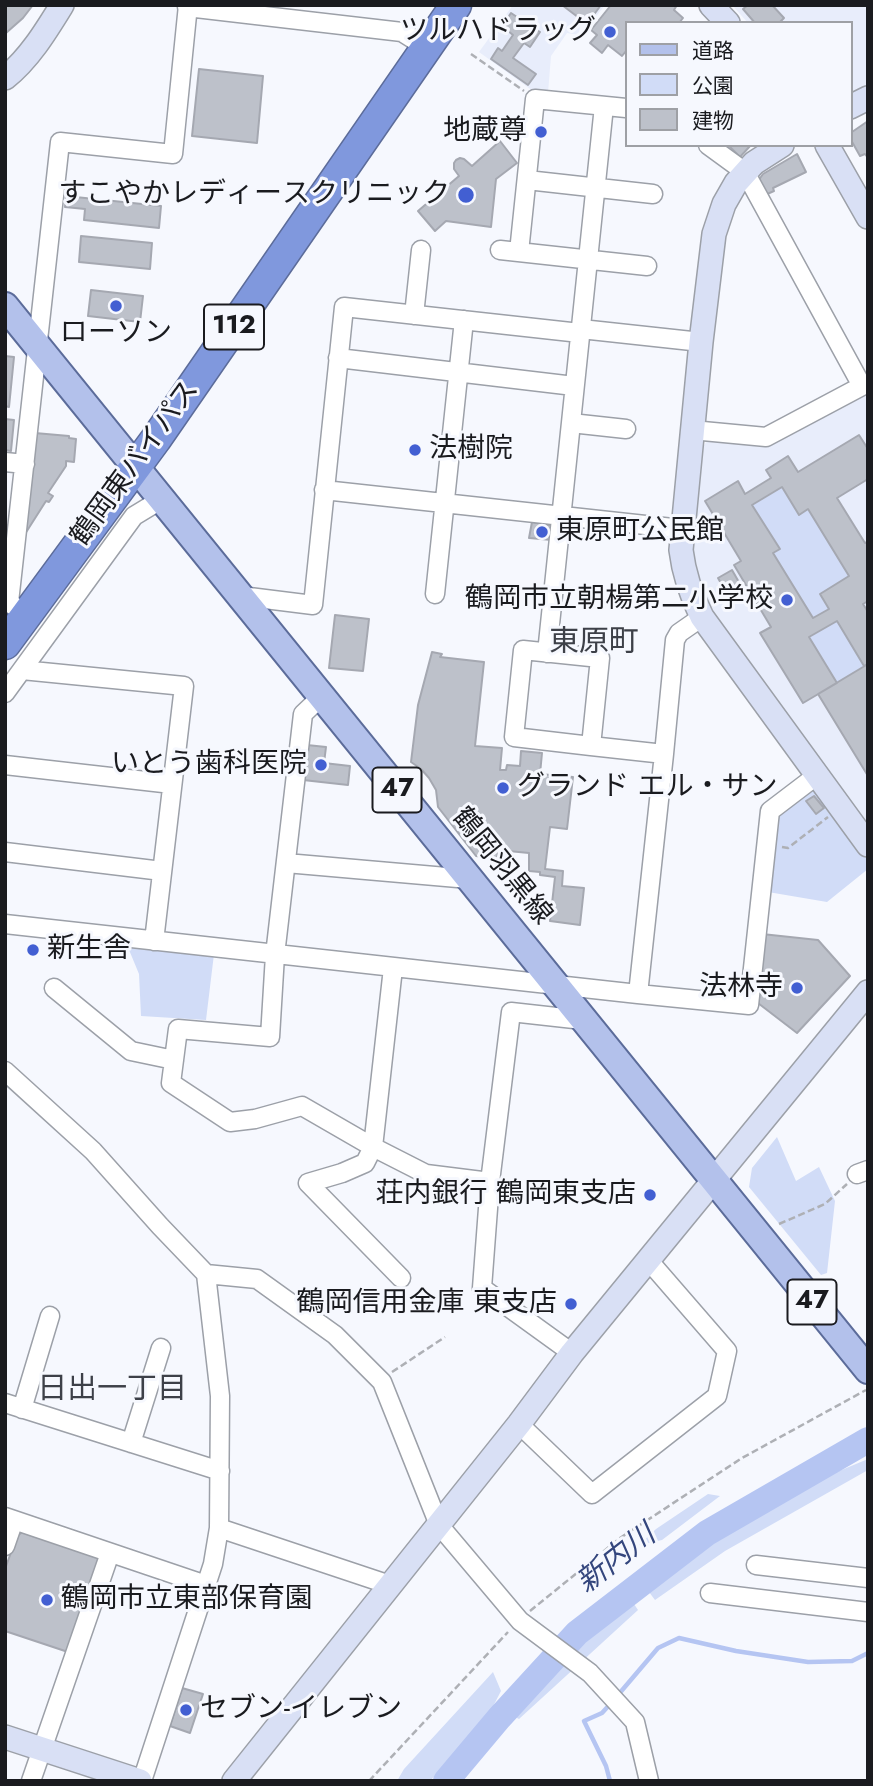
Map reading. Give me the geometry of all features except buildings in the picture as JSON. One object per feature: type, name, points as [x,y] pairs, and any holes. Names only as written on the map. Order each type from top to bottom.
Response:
[{"type":"highway","name":"鶴岡東バイパス","points":[[5,644],[164,428],[456,5]]},
{"type":"main road","name":"鶴岡羽黒線","points":[[5,306],[868,1370]]},
{"type":"street","points":[[5,78],[16,69],[46,32],[62,5]]},
{"type":"street","points":[[711,5],[727,21]]},
{"type":"street","points":[[26,616],[9,602],[60,142],[173,154],[188,6],[258,10],[402,32],[426,47]]},
{"type":"street","points":[[852,106],[868,98]]},
{"type":"street","points":[[519,253],[535,99],[624,108]]},
{"type":"street","points":[[547,653],[604,106]]},
{"type":"street","points":[[692,430],[766,437],[862,386],[745,172],[711,147]]},
{"type":"street","points":[[779,147],[754,163],[736,183],[724,204],[713,234],[681,550],[684,572],[702,617],[868,845]]},
{"type":"street","points":[[828,147],[868,217]]},
{"type":"street","points":[[527,180],[653,194]]},
{"type":"street","points":[[414,315],[421,250]]},
{"type":"street","points":[[500,250],[647,266]]},
{"type":"street","points":[[241,596],[313,605],[344,307],[701,342]]},
{"type":"street","points":[[435,594],[464,320]]},
{"type":"street","points":[[338,358],[574,386]]},
{"type":"street","points":[[571,423],[626,429]]},
{"type":"street","points":[[5,462],[24,464]]},
{"type":"street","points":[[324,490],[682,529]]},
{"type":"street","points":[[5,693],[134,516],[162,499]]},
{"type":"street","points":[[638,993],[675,640],[678,633],[702,617]]},
{"type":"street","points":[[591,746],[600,658],[523,650],[514,737],[591,746],[664,754]]},
{"type":"street","points":[[22,670],[184,686],[154,941]]},
{"type":"street","points":[[322,696],[303,714],[275,955],[270,1037],[178,1030],[171,1083],[230,1122],[255,1119],[302,1106],[425,1174],[491,1182]]},
{"type":"street","points":[[5,765],[172,784]]},
{"type":"street","points":[[5,924],[750,1005],[770,811],[816,776]]},
{"type":"street","points":[[5,852],[162,871]]},
{"type":"street","points":[[286,863],[469,878]]},
{"type":"street","points":[[393,968],[373,1147],[365,1163],[308,1183],[401,1278]]},
{"type":"street","points":[[54,988],[131,1051],[174,1060]]},
{"type":"street","points":[[234,1781],[519,1424],[572,1353],[865,999]]},
{"type":"street","points":[[572,1353],[482,1289],[491,1182],[511,1012],[583,1020]]},
{"type":"street","points":[[5,1071],[93,1152],[206,1274],[220,1396],[219,1528],[213,1564],[141,1781],[5,1737]]},
{"type":"street","points":[[519,1424],[592,1494],[717,1396],[727,1351],[649,1261]]},
{"type":"street","points":[[206,1274],[257,1279],[335,1335],[380,1380],[439,1525],[520,1621],[590,1673],[635,1722],[649,1781]]},
{"type":"street","points":[[50,1316],[14,1406],[220,1471]]},
{"type":"street","points":[[131,1443],[161,1348]]},
{"type":"street","points":[[5,1546],[10,1519],[206,1586]]},
{"type":"street","points":[[219,1528],[390,1585]]},
{"type":"street","points":[[31,1781],[110,1553]]},
{"type":"street","points":[[756,1565],[868,1578]]},
{"type":"street","points":[[710,1592],[868,1612]]},
{"type":"path","points":[[471,54],[535,99]]},
{"type":"path","points":[[766,844],[788,848],[833,813]]},
{"type":"path","points":[[779,1224],[825,1204],[862,1172]]},
{"type":"path","points":[[380,1380],[445,1337]]},
{"type":"path","points":[[369,1781],[520,1621],[620,1538],[742,1458],[868,1389]]},
{"type":"shaded area","points":[[513,5],[605,5],[587,28],[580,24],[579,35],[567,33],[551,56],[548,93],[533,91],[479,52]]},
{"type":"shaded area","points":[[732,5],[868,5],[868,89],[852,98],[852,21],[746,21]]},
{"type":"shaded area","name":"鶴岡市立朝楊第二小学校","points":[[868,389],[868,826],[711,610],[700,590],[694,569],[693,549],[700,450],[709,439],[769,445]]},
{"type":"green space","points":[[782,487],[799,514],[808,509],[849,576],[820,594],[829,609],[813,618],[773,553],[779,548],[752,505]]},
{"type":"green space","points":[[837,621],[864,666],[837,683],[809,637]]},
{"type":"green space","points":[[815,783],[868,861],[868,869],[827,902],[768,892],[777,813]]},
{"type":"green space","points":[[127,945],[214,954],[206,1020],[141,1016],[139,974]]},
{"type":"green space","points":[[777,1137],[796,1181],[819,1167],[835,1201],[827,1273],[821,1275],[749,1187],[752,1168]]},
{"type":"green space","points":[[868,1459],[868,1470],[725,1551],[655,1600],[646,1588],[715,1534],[774,1501]]},
{"type":"green space","points":[[708,1494],[720,1496],[662,1540],[639,1545],[656,1529]]},
{"type":"green space","points":[[630,1598],[638,1610],[519,1719],[511,1715],[590,1627]]},
{"type":"green space","points":[[493,1672],[501,1691],[487,1718],[430,1781],[397,1781],[404,1769]]},
{"type":"waterway","name":"新内川","points":[[446,1781],[577,1633],[707,1533],[868,1440]]},
{"type":"waterway","points":[[618,1695],[658,1648],[679,1638],[736,1651],[808,1662],[852,1661],[868,1653]]},
{"type":"waterway","points":[[610,1781],[606,1766],[584,1721],[602,1713],[612,1702]]},
{"type":"place","name":"ツルハドラッグ","points":[[610,32]]},
{"type":"place","name":"地蔵尊","points":[[541,132]]},
{"type":"place","name":"すこやかレディースクリニック","points":[[466,195]]},
{"type":"place","name":"ローソン","points":[[116,306]]},
{"type":"place","name":"法樹院","points":[[415,450]]},
{"type":"place","name":"東原町公民館","points":[[542,532]]},
{"type":"place","name":"鶴岡市立朝楊第二小学校","points":[[787,600]]},
{"type":"place","name":"いとう歯科医院","points":[[321,765]]},
{"type":"place","name":"グランド エル・サン","points":[[503,788]]},
{"type":"place","name":"新生舎","points":[[33,950]]},
{"type":"place","name":"法林寺","points":[[797,988]]},
{"type":"place","name":"荘内銀行 鶴岡東支店","points":[[650,1195]]},
{"type":"place","name":"鶴岡信用金庫 東支店","points":[[571,1304]]},
{"type":"place","name":"鶴岡市立東部保育園","points":[[47,1600]]},
{"type":"place","name":"セブン-イレブン","points":[[186,1710]]},
{"type":"district","name":"東原町","points":[[594,644]]},
{"type":"district","name":"日出一丁目","points":[[112,1391]]}]
